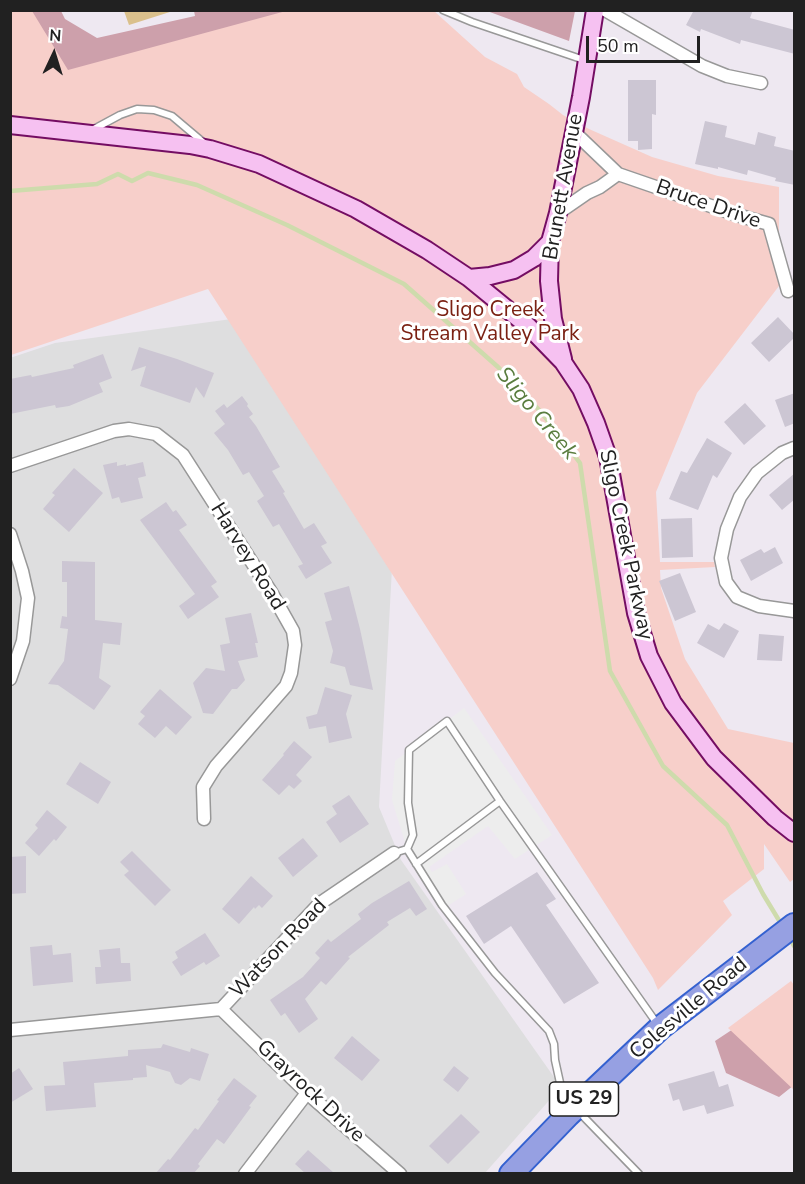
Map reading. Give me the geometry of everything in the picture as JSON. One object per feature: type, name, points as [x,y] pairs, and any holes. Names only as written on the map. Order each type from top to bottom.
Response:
[{"type":"highway","name":"Colesville Road","points":[[511,1173],[571,1112],[660,1028],[795,925]]},
{"type":"street","name":"Brunett Avenue","points":[[564,362],[553,319],[549,281],[550,242],[558,213],[595,10]]},
{"type":"street","points":[[605,10],[702,66],[727,76],[761,83]]},
{"type":"street","name":"Sligo Creek Parkway","points":[[10,125],[210,149],[259,164],[356,209],[428,250],[469,278],[529,327],[564,362],[581,389],[608,457],[636,613],[649,656],[673,703],[714,758],[775,818],[795,833]]},
{"type":"street","name":"Bruce Drive","points":[[573,131],[618,174],[769,224],[788,291]]},
{"type":"street","points":[[558,213],[618,174]]},
{"type":"street","points":[[469,278],[514,270],[534,258],[550,242]]},
{"type":"street","name":"Harvey Road","points":[[10,466],[114,431],[129,429],[156,434],[183,455],[271,592],[293,631],[295,645],[291,673],[286,686],[216,766],[203,787],[204,819]]},
{"type":"street","points":[[795,448],[782,453],[757,473],[740,497],[727,529],[721,558],[726,582],[737,597],[759,606],[795,611]]},
{"type":"street","points":[[10,534],[28,598],[23,641],[10,679]]},
{"type":"street","name":"Watson Road","points":[[10,1030],[221,1009],[319,904],[394,852]]},
{"type":"street","name":"Grayrock Drive","points":[[221,1009],[308,1093],[400,1173]]},
{"type":"street","points":[[245,1173],[308,1093]]},
{"type":"lane","points":[[443,10],[586,61]]},
{"type":"lane","points":[[87,133],[120,115],[137,109],[154,110],[172,116],[210,149]]},
{"type":"lane","points":[[407,849],[413,835],[408,803],[409,750],[447,721],[500,801],[660,1028]]},
{"type":"lane","points":[[416,864],[500,801]]},
{"type":"lane","points":[[394,852],[407,849]]},
{"type":"lane","points":[[407,849],[442,905],[495,973],[549,1031],[554,1044],[557,1070],[571,1112],[639,1173]]},
{"type":"shaded area","points":[[124,10],[173,11],[129,25]]},
{"type":"shaded area","points":[[575,10],[569,41],[487,11]]},
{"type":"shaded area","points":[[10,11],[61,11],[65,19],[97,38],[195,16],[194,11],[341,11],[52,110]]},
{"type":"shaded area","points":[[239,318],[392,568],[379,807],[401,860],[561,1087],[485,1173],[11,1173],[10,358],[55,343]]},
{"type":"shaded area","points":[[464,708],[552,835],[515,859],[488,826],[429,867],[432,872],[447,864],[466,894],[446,907],[407,849],[392,800],[395,761]]},
{"type":"shaded area","points":[[789,992],[794,1085],[779,1097],[726,1073],[715,1041]]},
{"type":"green space","name":"Sligo Creek Stream Valley Park","points":[[10,11],[32,11],[68,70],[286,11],[434,11],[485,57],[517,74],[524,87],[563,115],[589,129],[652,157],[718,176],[779,187],[779,286],[697,393],[656,492],[660,562],[714,562],[715,567],[660,570],[661,588],[685,659],[728,729],[794,743],[794,879],[790,882],[764,844],[764,869],[723,901],[732,915],[658,990],[653,978],[208,289],[11,355]]},
{"type":"green space","points":[[791,981],[794,985],[794,1090],[728,1028]]},
{"type":"building","points":[[694,10],[753,10],[750,18],[795,30],[795,54],[741,40],[740,44],[701,29],[700,32],[686,25]]},
{"type":"building","points":[[628,80],[656,80],[656,115],[652,114],[652,149],[638,150],[638,141],[628,141]]},
{"type":"building","points":[[705,121],[727,126],[725,137],[755,145],[758,132],[776,137],[774,146],[795,151],[795,185],[775,181],[776,178],[748,170],[747,175],[718,167],[718,169],[695,164]]},
{"type":"building","points":[[778,317],[795,337],[769,362],[751,343]]},
{"type":"building","points":[[139,347],[214,373],[204,398],[196,387],[190,403],[140,386],[146,366],[131,371]]},
{"type":"building","points":[[103,354],[112,378],[99,383],[103,392],[69,406],[56,408],[55,405],[10,414],[10,379],[74,368],[73,365]]},
{"type":"building","points":[[795,393],[795,423],[785,427],[775,400]]},
{"type":"building","points":[[242,396],[253,414],[249,417],[280,467],[272,471],[285,492],[283,493],[304,529],[314,523],[327,543],[321,546],[332,563],[306,579],[298,566],[303,564],[279,524],[273,527],[257,501],[264,496],[249,472],[243,475],[228,450],[214,433],[225,424],[215,411],[224,404],[227,408]]},
{"type":"building","points":[[745,403],[766,426],[744,445],[724,422]]},
{"type":"building","points":[[707,438],[732,453],[717,478],[713,475],[698,510],[669,499],[681,471],[687,473]]},
{"type":"building","points":[[117,462],[117,466],[126,464],[126,466],[143,462],[146,476],[138,478],[143,498],[121,503],[119,497],[112,499],[103,465]]},
{"type":"building","points":[[74,468],[103,493],[69,532],[43,509],[55,495],[52,493]]},
{"type":"building","points":[[795,473],[795,499],[782,510],[769,495]]},
{"type":"building","points":[[166,502],[173,512],[176,510],[187,525],[179,530],[217,582],[211,586],[219,597],[188,619],[179,606],[195,594],[140,520]]},
{"type":"building","points":[[692,518],[693,557],[662,558],[661,519]]},
{"type":"building","points":[[775,547],[783,563],[751,581],[740,560],[761,549],[764,553]]},
{"type":"building","points":[[62,561],[95,562],[95,620],[122,623],[120,645],[103,643],[99,678],[111,686],[94,710],[58,685],[48,684],[64,661],[68,629],[60,628],[62,616],[67,617],[67,582],[62,582]]},
{"type":"building","points":[[680,573],[696,612],[675,621],[659,581]]},
{"type":"building","points":[[349,586],[373,690],[350,685],[345,667],[330,663],[333,651],[325,622],[332,620],[324,593]]},
{"type":"building","points":[[251,613],[258,643],[255,643],[258,657],[238,661],[245,680],[237,689],[232,689],[213,714],[203,713],[193,683],[206,668],[225,671],[220,645],[230,643],[225,618]]},
{"type":"building","points":[[724,623],[739,631],[724,658],[697,643],[708,624],[719,630]]},
{"type":"building","points":[[759,634],[784,636],[782,661],[757,660]]},
{"type":"building","points":[[325,687],[352,695],[346,714],[352,738],[329,743],[326,726],[309,729],[306,717],[317,714]]},
{"type":"building","points":[[160,689],[192,717],[176,735],[166,726],[155,738],[138,724],[145,716],[140,712]]},
{"type":"building","points":[[294,741],[312,757],[296,775],[302,781],[294,789],[289,785],[279,795],[262,780]]},
{"type":"building","points":[[80,762],[111,782],[98,804],[66,784]]},
{"type":"building","points":[[349,795],[369,824],[340,843],[326,822],[337,814],[332,806]]},
{"type":"building","points":[[47,810],[67,827],[56,841],[54,839],[39,856],[25,843],[38,828],[35,825]]},
{"type":"building","points":[[303,838],[318,856],[293,877],[278,858]]},
{"type":"building","points":[[132,851],[171,890],[155,906],[124,875],[129,871],[120,862]]},
{"type":"building","points":[[26,856],[26,893],[10,894],[10,857]]},
{"type":"building","points":[[537,872],[556,899],[546,905],[599,983],[564,1004],[511,926],[484,944],[466,916]]},
{"type":"building","points":[[251,876],[273,896],[262,908],[259,905],[255,909],[254,907],[239,924],[222,909]]},
{"type":"building","points":[[409,881],[427,909],[416,916],[410,908],[387,922],[389,925],[348,957],[350,958],[326,985],[321,981],[305,999],[318,1019],[299,1033],[285,1013],[281,1016],[270,1000],[303,977],[320,958],[315,953],[328,939],[331,942],[361,919],[358,914],[372,903]]},
{"type":"building","points":[[205,933],[220,956],[206,965],[204,962],[181,976],[172,962],[178,958],[175,952]]},
{"type":"building","points":[[52,945],[53,955],[71,953],[73,982],[33,986],[30,947]]},
{"type":"building","points":[[120,948],[121,963],[130,963],[131,981],[96,984],[95,967],[101,967],[99,950]]},
{"type":"building","points":[[352,1036],[380,1060],[362,1081],[334,1058]]},
{"type":"building","points":[[163,1044],[190,1052],[191,1048],[209,1054],[200,1081],[190,1078],[181,1085],[175,1083],[170,1072],[146,1065],[147,1077],[94,1083],[96,1107],[46,1111],[44,1086],[65,1085],[63,1062],[128,1056],[128,1050],[161,1048]]},
{"type":"building","points":[[454,1066],[469,1078],[458,1092],[443,1080]]},
{"type":"building","points":[[19,1068],[33,1089],[10,1103],[10,1074]]},
{"type":"building","points":[[714,1071],[719,1087],[728,1084],[734,1106],[707,1114],[704,1105],[683,1111],[679,1099],[673,1101],[668,1084]]},
{"type":"building","points":[[234,1078],[257,1096],[224,1144],[217,1139],[194,1173],[156,1173],[168,1159],[170,1160],[195,1128],[198,1130]]},
{"type":"building","points":[[461,1114],[480,1132],[448,1164],[429,1146]]},
{"type":"building","points":[[308,1150],[334,1173],[305,1173],[295,1164]]},
{"type":"waterway","name":"Sligo Creek","points":[[10,191],[97,184],[118,174],[132,181],[148,173],[197,185],[287,225],[404,284],[498,367],[541,412],[580,463],[610,671],[663,766],[727,825],[783,927]]},
{"type":"waterway","name":"Sligo Creek","points":[[789,937],[794,946]]}]
